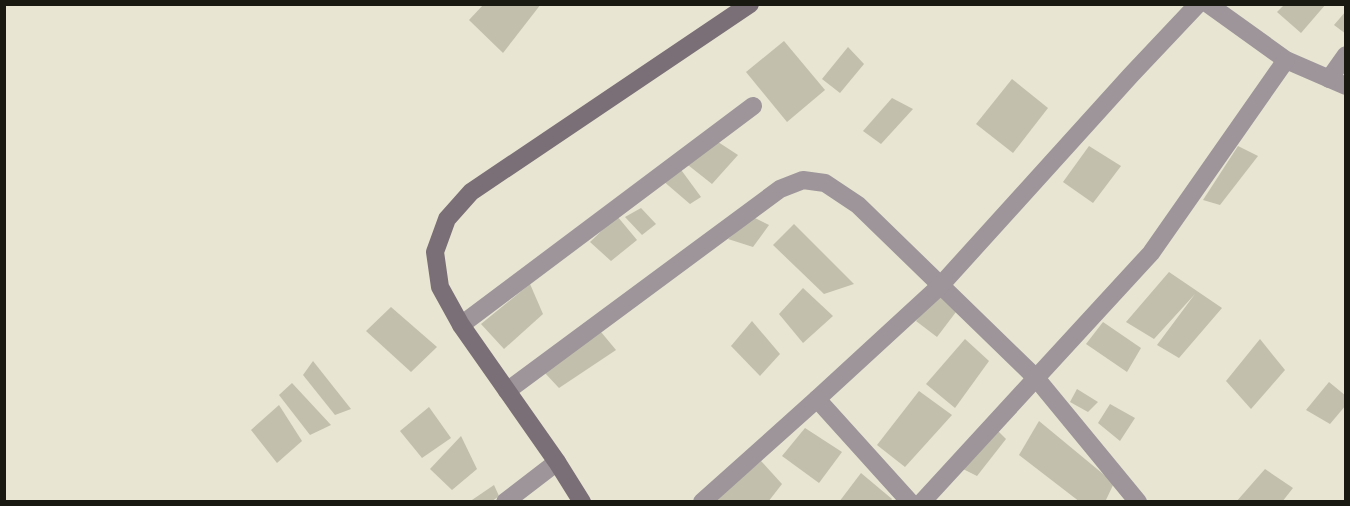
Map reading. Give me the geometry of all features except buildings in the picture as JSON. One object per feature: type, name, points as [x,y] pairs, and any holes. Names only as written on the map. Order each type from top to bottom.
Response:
[{"type":"street","points":[[582,501],[558,462],[460,325],[440,286],[435,252],[447,219],[471,192],[750,4]]},
{"type":"street","points":[[702,501],[940,286],[1198,4]]},
{"type":"street","points":[[1208,4],[1286,60],[1337,83],[1346,55]]},
{"type":"street","points":[[922,501],[1151,254],[1286,60]]},
{"type":"street","points":[[460,325],[753,106]]},
{"type":"street","points":[[507,391],[780,189],[803,180],[825,183],[858,206],[1036,378],[1138,501]]},
{"type":"street","points":[[817,399],[910,501]]},
{"type":"street","points":[[505,501],[558,462]]}]
